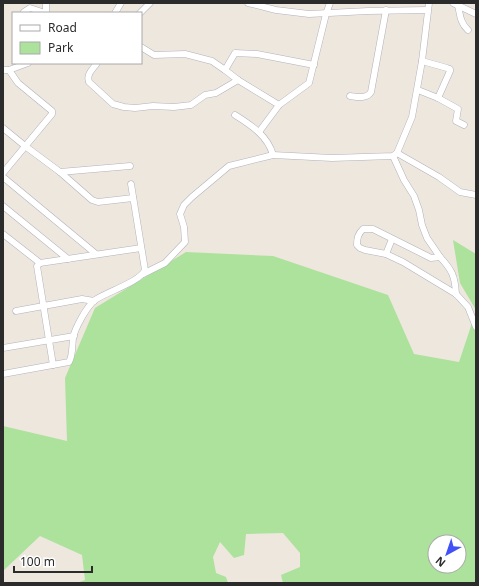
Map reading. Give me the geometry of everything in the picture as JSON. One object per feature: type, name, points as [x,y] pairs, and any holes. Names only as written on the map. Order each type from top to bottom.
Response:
[{"type":"street","points":[[116,12],[121,3]]},
{"type":"street","points":[[141,12],[150,3]]},
{"type":"street","points":[[248,3],[276,10],[309,14],[386,10],[428,10]]},
{"type":"street","points":[[259,132],[279,105],[309,84],[330,3]]},
{"type":"street","points":[[429,3],[418,90],[409,126],[395,154],[404,180],[414,196],[427,238],[440,257],[451,269],[455,280],[456,294]]},
{"type":"street","points":[[455,4],[476,14]]},
{"type":"street","points":[[455,4],[463,26],[468,30]]},
{"type":"street","points":[[24,12],[30,8],[43,12]]},
{"type":"street","points":[[350,96],[366,97],[370,95],[386,10]]},
{"type":"street","points":[[142,48],[150,53],[158,55],[185,54],[212,61],[238,80],[279,105]]},
{"type":"street","points":[[226,70],[235,53],[257,54],[314,65]]},
{"type":"street","points":[[422,61],[450,69],[438,98]]},
{"type":"street","points":[[3,173],[52,114],[52,111],[18,83],[6,70],[25,64]]},
{"type":"street","points":[[96,64],[89,73],[89,82],[113,104],[124,107],[174,107],[191,105],[205,95],[216,93],[238,80]]},
{"type":"street","points":[[418,90],[438,98],[458,109],[456,121],[464,125]]},
{"type":"street","points":[[235,115],[259,132],[270,146],[273,155]]},
{"type":"street","points":[[3,128],[60,172],[92,200],[98,202],[133,198]]},
{"type":"street","points":[[3,374],[69,362],[71,358],[74,336],[80,320],[94,301],[164,263],[185,242],[184,227],[180,214],[184,205],[229,166],[273,155],[332,158],[395,154],[434,174],[460,192],[476,195]]},
{"type":"street","points":[[60,172],[130,166]]},
{"type":"street","points":[[3,177],[96,254]]},
{"type":"street","points":[[131,184],[144,270],[143,274]]},
{"type":"street","points":[[3,206],[68,259]]},
{"type":"street","points":[[440,257],[431,258],[419,250],[392,239],[373,229],[363,229],[357,239],[358,247],[365,250],[386,254],[456,294],[468,307],[476,328]]},
{"type":"street","points":[[3,234],[40,263],[141,248]]},
{"type":"street","points":[[386,254],[392,239]]},
{"type":"street","points":[[40,263],[37,266],[53,365]]},
{"type":"street","points":[[16,311],[82,299],[94,301]]},
{"type":"street","points":[[3,348],[74,336]]},
{"type":"green space","points":[[453,240],[476,254],[476,310],[460,283]]},
{"type":"green space","points":[[186,252],[273,256],[388,295],[414,354],[459,362],[476,311],[476,583],[283,583],[281,575],[300,567],[300,553],[283,533],[246,534],[244,555],[234,558],[220,542],[213,557],[216,573],[226,577],[228,583],[77,583],[85,580],[82,555],[40,536],[3,571],[3,426],[67,441],[65,378],[95,308]]}]
